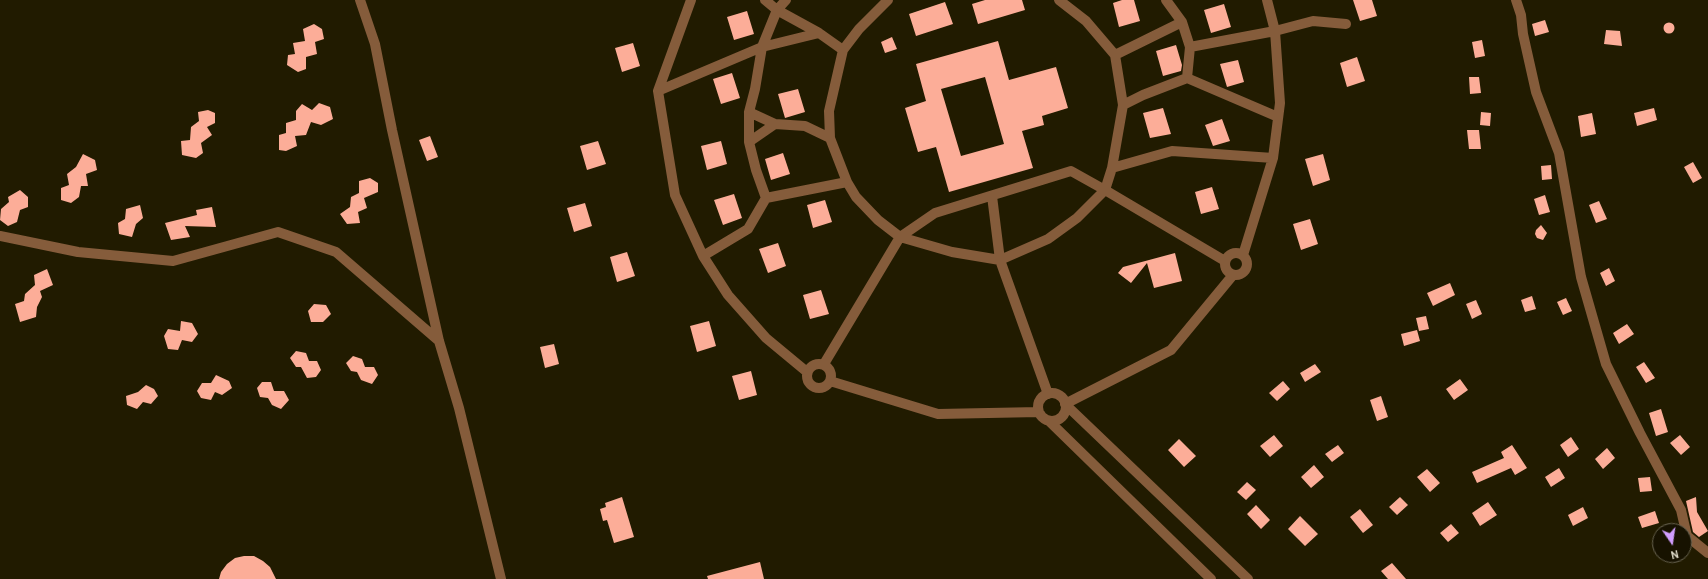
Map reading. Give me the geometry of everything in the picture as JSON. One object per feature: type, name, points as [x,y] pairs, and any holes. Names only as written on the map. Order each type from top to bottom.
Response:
[{"type":"street","points":[[360,0],[375,44],[392,130],[438,341],[459,408],[501,579]]},
{"type":"street","points":[[691,0],[658,91],[675,195],[703,256],[728,295],[766,338],[807,372]]},
{"type":"street","points":[[765,0],[777,10],[819,33],[843,50]]},
{"type":"street","points":[[766,198],[756,170],[749,142],[749,112],[755,89],[762,47],[777,10],[786,0]]},
{"type":"street","points":[[888,0],[859,29],[843,50],[828,111],[830,138],[847,182],[856,197],[878,220],[900,237],[952,252],[1000,260],[1048,239],[1076,218],[1106,190],[1112,168],[1123,105],[1116,56],[1086,21],[1060,0]]},
{"type":"street","points":[[1166,0],[1182,22],[1190,47],[1187,78]]},
{"type":"street","points":[[1243,255],[1273,158],[1280,104],[1275,31],[1267,0]]},
{"type":"street","points":[[1516,0],[1521,15],[1523,34],[1536,92],[1559,153],[1581,277],[1606,364],[1640,433],[1681,510],[1688,536],[1708,553]]},
{"type":"street","points":[[1190,47],[1275,31],[1313,21],[1346,24]]},
{"type":"street","points":[[1116,56],[1182,22]]},
{"type":"street","points":[[658,91],[762,47],[819,33]]},
{"type":"street","points":[[1123,105],[1143,95],[1187,78],[1278,117]]},
{"type":"street","points":[[749,112],[775,124],[804,126],[830,138]]},
{"type":"street","points":[[749,142],[775,124]]},
{"type":"street","points":[[1112,168],[1172,151],[1273,158]]},
{"type":"street","points":[[824,364],[900,237],[935,213],[1071,172],[1106,190],[1225,261]]},
{"type":"street","points":[[703,256],[748,228],[766,198],[847,182]]},
{"type":"street","points":[[992,196],[1000,260],[1048,394]]},
{"type":"street","points":[[0,236],[78,252],[173,261],[278,232],[336,252],[438,341]]},
{"type":"street","points":[[1065,404],[1171,350],[1233,275],[1241,274],[1246,269],[1247,262],[1243,255],[1232,253],[1225,261],[1225,268],[1233,275]]},
{"type":"street","points":[[820,363],[824,364],[831,373],[830,381],[828,384],[820,388],[812,386],[807,380],[807,372],[812,365],[820,363]]},
{"type":"street","points":[[830,381],[938,414],[1039,412]]},
{"type":"street","points":[[1211,579],[1049,421],[1045,419],[1039,412],[1039,402],[1044,395],[1057,394],[1064,400],[1065,404],[1248,579]]},
{"type":"street","points":[[1049,421],[1058,419],[1062,416],[1066,408],[1065,404]]},
{"type":"building","points":[[985,0],[1022,0],[1025,10],[978,24],[972,4]]},
{"type":"building","points":[[1122,0],[1134,0],[1140,21],[1119,27],[1113,3]]},
{"type":"building","points":[[1353,0],[1372,0],[1377,16],[1360,21]]},
{"type":"building","points":[[945,2],[953,24],[916,36],[909,14]]},
{"type":"building","points":[[1224,4],[1231,27],[1211,33],[1204,10]]},
{"type":"building","points":[[747,11],[754,34],[734,40],[727,17]]},
{"type":"building","points":[[1545,20],[1549,32],[1535,36],[1532,24]]},
{"type":"building","points":[[1667,23],[1671,23],[1673,24],[1673,32],[1667,33],[1664,30],[1664,26]]},
{"type":"building","points":[[314,24],[322,29],[324,39],[315,42],[317,54],[306,57],[306,69],[298,72],[287,65],[288,55],[295,54],[293,43],[305,41],[303,29]]},
{"type":"building","points":[[1606,30],[1620,31],[1622,46],[1604,44]]},
{"type":"building","points":[[892,37],[897,49],[885,53],[881,42]]},
{"type":"building","points":[[1482,40],[1485,56],[1475,58],[1472,42]]},
{"type":"building","points":[[998,41],[1009,80],[1056,67],[1068,108],[1042,116],[1044,125],[1022,131],[1033,168],[949,192],[936,147],[918,152],[905,108],[926,101],[916,64]],"holes":[[[985,77],[1004,144],[961,156],[941,89]]]},
{"type":"building","points":[[633,43],[640,66],[622,72],[615,48]]},
{"type":"building","points":[[1176,45],[1182,65],[1181,71],[1163,76],[1156,51]]},
{"type":"building","points":[[1357,57],[1365,81],[1347,87],[1340,63]]},
{"type":"building","points":[[1238,60],[1244,82],[1227,87],[1220,64]]},
{"type":"building","points":[[732,73],[740,98],[721,104],[713,79]]},
{"type":"building","points":[[1469,77],[1479,77],[1481,93],[1470,94]]},
{"type":"building","points":[[798,89],[805,112],[785,118],[778,94]]},
{"type":"building","points":[[319,103],[330,107],[333,119],[321,125],[311,122],[306,135],[295,136],[297,146],[286,151],[279,150],[279,135],[286,133],[286,123],[296,120],[296,111],[302,104],[312,110]]},
{"type":"building","points":[[1163,108],[1171,134],[1150,138],[1143,113]]},
{"type":"building","points":[[1654,108],[1657,120],[1637,126],[1634,113]]},
{"type":"building","points":[[208,110],[215,113],[215,123],[207,127],[212,135],[201,143],[203,153],[196,158],[182,155],[181,141],[190,140],[191,127],[199,121],[198,112]]},
{"type":"building","points":[[1481,112],[1491,113],[1490,126],[1480,125]]},
{"type":"building","points":[[1592,113],[1596,134],[1581,137],[1578,116]]},
{"type":"building","points":[[1222,119],[1230,141],[1213,146],[1205,125]]},
{"type":"building","points":[[1467,130],[1479,130],[1481,149],[1469,149]]},
{"type":"building","points":[[430,136],[438,157],[427,161],[419,140]]},
{"type":"building","points":[[598,141],[606,164],[587,170],[580,146]]},
{"type":"building","points":[[721,141],[727,164],[707,170],[701,146]]},
{"type":"building","points":[[783,153],[790,174],[771,180],[765,159]]},
{"type":"building","points":[[83,154],[95,160],[97,170],[86,174],[88,186],[81,186],[79,197],[71,203],[61,200],[61,188],[69,185],[67,174],[76,167]]},
{"type":"building","points":[[1323,154],[1330,180],[1313,186],[1305,159]]},
{"type":"building","points":[[1693,162],[1702,178],[1693,183],[1684,167]]},
{"type":"building","points":[[1551,165],[1552,179],[1542,180],[1541,166]]},
{"type":"building","points":[[370,178],[378,183],[378,192],[364,198],[367,208],[358,212],[360,223],[347,224],[340,214],[350,207],[351,197],[359,193],[359,181]]},
{"type":"building","points":[[1212,187],[1219,209],[1201,214],[1195,192]]},
{"type":"building","points":[[20,190],[28,197],[28,207],[20,210],[17,222],[8,226],[0,220],[1,209],[9,202],[8,197]]},
{"type":"building","points":[[734,194],[742,218],[723,225],[714,200]]},
{"type":"building","points":[[1545,195],[1550,212],[1539,215],[1534,199]]},
{"type":"building","points":[[825,200],[832,222],[813,228],[807,205]]},
{"type":"building","points":[[1599,201],[1607,219],[1596,223],[1589,205]]},
{"type":"building","points":[[585,203],[592,226],[574,232],[567,208]]},
{"type":"building","points":[[140,205],[143,218],[136,224],[132,237],[119,234],[118,223],[125,219],[126,209]]},
{"type":"building","points":[[212,207],[216,227],[185,226],[190,237],[171,240],[165,223],[197,215],[196,210]]},
{"type":"building","points":[[1310,219],[1318,244],[1301,250],[1293,224]]},
{"type":"building","points":[[1541,225],[1547,233],[1543,240],[1537,238],[1535,234],[1536,230]]},
{"type":"building","points":[[778,243],[786,266],[768,273],[759,249]]},
{"type":"building","points":[[627,252],[635,276],[617,282],[610,257]]},
{"type":"building","points":[[1175,253],[1182,281],[1154,288],[1147,263],[1131,283],[1118,273],[1123,267]]},
{"type":"building","points":[[1609,268],[1615,281],[1606,286],[1600,273]]},
{"type":"building","points":[[47,269],[53,285],[40,291],[42,297],[37,307],[36,317],[20,322],[15,304],[24,301],[25,294],[35,285],[34,275]]},
{"type":"building","points":[[1450,283],[1455,295],[1433,306],[1427,293]]},
{"type":"building","points":[[821,290],[829,314],[810,319],[803,295]]},
{"type":"building","points":[[1532,296],[1536,309],[1525,312],[1521,300]]},
{"type":"building","points":[[1566,298],[1572,311],[1563,315],[1557,302]]},
{"type":"building","points":[[1476,300],[1482,314],[1472,319],[1466,304]]},
{"type":"building","points":[[314,304],[326,305],[331,314],[323,322],[311,322],[308,311]]},
{"type":"building","points":[[1426,316],[1429,329],[1419,331],[1416,318]]},
{"type":"building","points":[[181,321],[192,323],[198,334],[192,342],[182,340],[178,350],[168,349],[164,336],[168,329],[180,331]]},
{"type":"building","points":[[709,321],[716,346],[697,352],[690,326]]},
{"type":"building","points":[[1627,324],[1634,334],[1619,344],[1613,333]]},
{"type":"building","points":[[1417,330],[1420,341],[1404,346],[1401,334]]},
{"type":"building","points":[[554,344],[559,364],[545,368],[540,347]]},
{"type":"building","points":[[296,351],[306,353],[309,361],[317,361],[321,370],[316,377],[307,378],[301,367],[296,367],[290,358]]},
{"type":"building","points":[[353,356],[362,359],[365,367],[374,367],[378,375],[372,384],[361,380],[357,372],[351,371],[346,363]]},
{"type":"building","points":[[1644,362],[1655,378],[1646,383],[1636,367]]},
{"type":"building","points":[[1315,364],[1321,372],[1305,382],[1300,373]]},
{"type":"building","points":[[751,371],[757,395],[739,400],[732,376]]},
{"type":"building","points":[[216,375],[229,381],[232,388],[222,395],[215,392],[211,400],[201,398],[197,391],[202,383],[211,383]]},
{"type":"building","points":[[1460,379],[1468,390],[1454,400],[1446,389]]},
{"type":"building","points":[[1283,381],[1290,389],[1277,401],[1269,393]]},
{"type":"building","points":[[262,382],[271,382],[274,391],[284,391],[289,400],[281,409],[272,405],[268,398],[260,397],[257,388]]},
{"type":"building","points":[[146,385],[154,389],[158,396],[151,404],[143,402],[137,409],[127,405],[126,396],[138,392]]},
{"type":"building","points":[[1381,396],[1388,417],[1377,421],[1370,400]]},
{"type":"building","points":[[1661,409],[1668,432],[1656,436],[1649,413]]},
{"type":"building","points":[[1274,435],[1283,446],[1270,457],[1260,446]]},
{"type":"building","points":[[1680,435],[1690,447],[1681,455],[1670,443]]},
{"type":"building","points":[[1571,437],[1579,449],[1568,457],[1560,445]]},
{"type":"building","points":[[1179,439],[1196,456],[1184,467],[1168,450]]},
{"type":"building","points":[[1338,445],[1344,453],[1332,462],[1325,454]]},
{"type":"building","points":[[1512,445],[1527,468],[1515,475],[1511,468],[1477,483],[1472,472],[1504,458],[1501,452]]},
{"type":"building","points":[[1607,448],[1615,458],[1603,469],[1595,459]]},
{"type":"building","points":[[1314,465],[1324,477],[1311,488],[1301,477]]},
{"type":"building","points":[[1559,468],[1565,478],[1551,487],[1545,477]]},
{"type":"building","points":[[1427,469],[1440,483],[1430,492],[1417,477]]},
{"type":"building","points":[[1650,477],[1652,491],[1640,492],[1638,478]]},
{"type":"building","points":[[1247,482],[1256,490],[1246,500],[1237,492]]},
{"type":"building","points":[[622,497],[634,537],[614,543],[607,520],[603,521],[600,509],[606,507],[605,503]]},
{"type":"building","points":[[1400,497],[1408,505],[1397,515],[1389,507]]},
{"type":"building","points":[[1696,497],[1697,512],[1708,531],[1699,537],[1693,532],[1686,501]]},
{"type":"building","points":[[1488,502],[1497,515],[1480,526],[1472,513]]},
{"type":"building","points":[[1256,505],[1270,520],[1261,529],[1247,514]]},
{"type":"building","points":[[1583,507],[1588,518],[1573,526],[1568,515]]},
{"type":"building","points":[[1360,509],[1373,525],[1363,533],[1350,517]]},
{"type":"building","points":[[1655,511],[1659,523],[1652,523],[1652,525],[1642,528],[1638,517]]},
{"type":"building","points":[[1300,516],[1318,534],[1305,546],[1288,529]]},
{"type":"building","points":[[1451,524],[1459,533],[1448,542],[1440,533]]},
{"type":"building","points":[[254,556],[263,561],[270,567],[276,579],[219,579],[221,572],[227,564],[235,558]]},
{"type":"building","points":[[760,562],[764,579],[708,579],[707,576]]},
{"type":"building","points":[[1392,563],[1406,579],[1388,579],[1381,571]]}]
